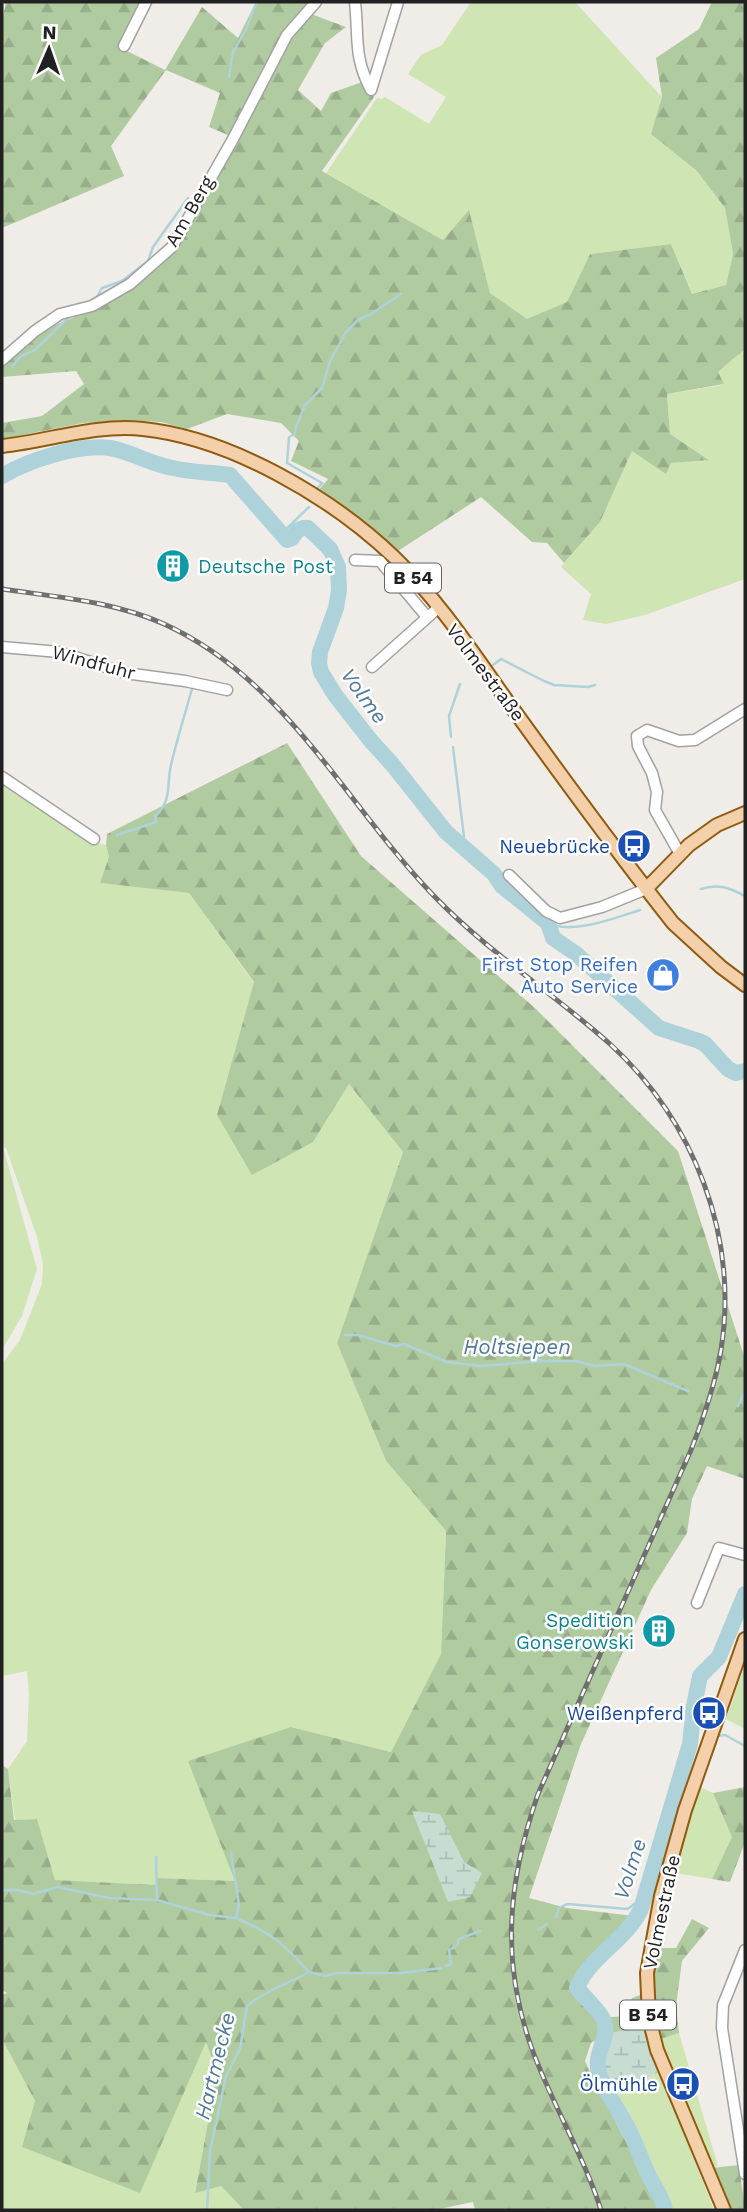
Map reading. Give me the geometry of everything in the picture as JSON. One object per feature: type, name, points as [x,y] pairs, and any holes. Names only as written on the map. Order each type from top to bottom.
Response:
[{"type":"main road","name":"Volmestraße","points":[[2,446],[96,430],[120,428],[162,432],[204,442],[257,463],[314,495],[394,558],[438,608],[673,922],[721,967],[745,985]]},
{"type":"main road","points":[[646,888],[705,833],[745,813]]},
{"type":"main road","name":"Volmestraße","points":[[724,2210],[665,2073],[646,1999],[653,1932],[685,1810],[745,1639]]},
{"type":"street","points":[[124,47],[146,2]]},
{"type":"street","name":"Am Berg","points":[[2,360],[35,331],[60,314],[92,306],[130,284],[172,247],[233,139],[287,35],[316,2]]},
{"type":"street","points":[[355,2],[357,55],[371,90],[398,2]]},
{"type":"street","points":[[355,560],[380,561],[427,617]]},
{"type":"street","points":[[372,667],[438,608]]},
{"type":"street","name":"Windfuhr","points":[[2,647],[59,652],[125,673],[227,690]]},
{"type":"street","points":[[680,854],[654,810],[657,792],[652,773],[638,746],[637,736],[647,730],[688,742],[745,709]]},
{"type":"street","points":[[2,777],[94,839]]},
{"type":"street","points":[[509,875],[546,911],[560,918],[602,907],[646,888]]},
{"type":"street","points":[[696,1603],[719,1548],[745,1555]]},
{"type":"street","points":[[745,1950],[723,2005],[722,2028],[745,2174]]},
{"type":"green space","points":[[6,2],[143,2],[121,48],[165,70],[202,7],[238,38],[256,2],[312,2],[283,31],[230,136],[209,127],[220,93],[166,70],[111,146],[124,176],[2,228],[2,20]]},
{"type":"green space","points":[[471,2],[575,2],[662,97],[652,134],[697,171],[725,208],[733,254],[726,285],[692,294],[671,244],[590,254],[567,302],[527,320],[490,293],[469,211],[443,240],[326,173],[377,98],[385,97],[429,124],[446,97],[408,74],[421,55],[442,45]]},
{"type":"green space","points":[[712,2],[745,2],[745,349],[718,372],[724,384],[667,394],[670,434],[709,460],[671,463],[666,474],[632,451],[600,522],[564,563],[547,543],[532,542],[481,497],[398,551],[316,493],[328,479],[291,461],[299,441],[281,423],[227,414],[187,429],[161,422],[124,420],[83,423],[2,439],[2,423],[42,416],[84,384],[76,371],[2,377],[2,368],[6,362],[50,327],[97,308],[175,247],[291,37],[311,14],[346,27],[325,43],[298,90],[321,111],[331,93],[365,81],[374,97],[322,171],[443,240],[469,210],[490,293],[527,319],[567,302],[590,254],[671,244],[692,294],[726,285],[733,254],[725,208],[697,171],[651,134],[662,97],[656,58],[699,29]]},
{"type":"green space","points":[[745,349],[745,579],[645,615],[606,624],[583,620],[591,594],[561,567],[600,522],[632,451],[671,463],[708,459],[670,434],[667,394],[723,385],[718,372]]},
{"type":"green space","points":[[287,743],[361,856],[536,1009],[678,1151],[745,1359],[745,1479],[707,1466],[692,1499],[687,1533],[651,1590],[581,1744],[529,1898],[567,1908],[634,1916],[629,1933],[620,1946],[592,1968],[581,1982],[578,1996],[597,2018],[626,2016],[632,1998],[640,1995],[644,2028],[616,2032],[591,2043],[585,2061],[657,2202],[658,2210],[475,2210],[473,2202],[434,2210],[244,2210],[221,2186],[195,2193],[217,2072],[206,2042],[140,2193],[22,2147],[35,2101],[2,2039],[2,1995],[7,1993],[2,1990],[2,1765],[8,1769],[14,1820],[37,1819],[55,1880],[156,1885],[157,1878],[235,1881],[188,1761],[291,1727],[391,1752],[441,1654],[446,1531],[386,1461],[337,1343],[403,1152],[349,1084],[313,1142],[252,1175],[217,1115],[254,982],[189,893],[100,883],[109,857],[107,834]]},
{"type":"green space","points":[[2,782],[94,843],[106,845],[109,857],[101,883],[189,893],[254,983],[217,1115],[313,1142],[349,1084],[403,1152],[337,1343],[386,1461],[446,1531],[441,1654],[391,1752],[291,1727],[235,1881],[158,1878],[156,1885],[55,1880],[37,1819],[15,1820],[8,1769],[27,1741],[29,1694],[27,1671],[2,1676],[2,1364],[20,1340],[42,1284],[43,1264],[37,1237],[6,1148],[3,1147],[37,1269],[22,1316],[2,1350]]},
{"type":"green space","points":[[745,1665],[745,1729],[726,1719]]},
{"type":"green space","points":[[698,1786],[713,1793],[732,1837],[712,1879],[675,1873]]},
{"type":"green space","points":[[745,1787],[745,1842],[730,1882],[712,1879],[732,1837],[713,1793]]},
{"type":"green space","points":[[412,1811],[440,1814],[464,1862],[482,1873],[470,1897],[448,1902]]},
{"type":"green space","points":[[692,1919],[709,1928],[682,1961],[676,2006],[679,2033],[660,2039],[655,1994],[656,1948],[676,1948]]},
{"type":"green space","points":[[644,2028],[659,2072],[607,2099],[597,2076],[605,2035]]},
{"type":"green space","points":[[679,2033],[718,2166],[712,2168],[660,2039]]},
{"type":"green space","points":[[2,2039],[35,2101],[206,2041],[217,2072],[195,2192],[221,2186],[244,2210],[2,2210]]},
{"type":"green space","points":[[659,2072],[713,2207],[705,2210],[669,2210],[668,2199],[651,2176],[618,2095]]},
{"type":"green space","points":[[739,2165],[745,2210],[732,2210],[712,2168]]},
{"type":"waterway","points":[[229,77],[233,52],[257,2]]},
{"type":"waterway","points":[[97,297],[102,288],[122,281],[148,261],[153,247],[188,198]]},
{"type":"waterway","points":[[317,489],[322,483],[287,463],[289,437],[295,434],[305,405],[322,388],[330,361],[346,332],[358,320],[401,294]]},
{"type":"waterway","points":[[12,367],[21,356],[35,350],[70,316]]},
{"type":"waterway","name":"Volme","points":[[2,476],[54,454],[83,448],[110,448],[169,467],[230,475],[287,540],[298,530],[308,528],[330,549],[338,567],[339,590],[336,608],[320,652],[321,672],[335,695],[371,741],[446,832],[494,874],[502,886],[548,923],[553,938],[575,953],[659,1028],[699,1041],[728,1069],[736,1073],[745,1071]]},
{"type":"waterway","points":[[281,534],[309,507]]},
{"type":"waterway","points":[[493,665],[501,659],[554,685],[595,685]]},
{"type":"waterway","points":[[451,737],[449,716],[460,684]]},
{"type":"waterway","points":[[117,835],[156,822],[155,816],[167,798],[171,765],[192,689]]},
{"type":"waterway","points":[[453,747],[464,837],[461,845]]},
{"type":"waterway","points":[[701,889],[724,887],[745,896]]},
{"type":"waterway","points":[[548,923],[581,926],[640,910]]},
{"type":"waterway","name":"Holtsiepen","points":[[345,1335],[358,1335],[395,1346],[404,1344],[447,1362],[481,1366],[544,1361],[576,1361],[595,1366],[624,1364],[688,1391]]},
{"type":"waterway","points":[[526,1354],[543,1361]]},
{"type":"waterway","name":"Holtsiepen","points":[[738,1406],[745,1391]]},
{"type":"waterway","name":"Volme","points":[[665,2210],[598,2070],[599,2054],[605,2035],[604,2021],[577,1988],[590,1967],[626,1930],[641,1909],[690,1744],[700,1676],[719,1657],[745,1594]]},
{"type":"waterway","name":"Volme","points":[[691,1723],[696,1724]]},
{"type":"waterway","points":[[717,1736],[725,1735],[745,1746]]},
{"type":"waterway","points":[[231,1853],[239,1905],[236,1918],[276,1940],[309,1972]]},
{"type":"waterway","points":[[156,1857],[157,1899]]},
{"type":"waterway","points":[[2,1890],[33,1894],[58,1887],[109,1898],[157,1900],[210,1915],[236,1918]]},
{"type":"waterway","name":"Hartmecke","points":[[556,1917],[559,1908],[567,1904],[628,1909],[644,1896]]},
{"type":"waterway","name":"Hartmecke","points":[[538,1930],[547,1924]]},
{"type":"waterway","name":"Hartmecke","points":[[446,1966],[451,1964],[449,1950],[457,1946],[459,1939],[480,1931]]},
{"type":"waterway","name":"Hartmecke","points":[[207,2210],[210,2151],[226,2076],[240,2049],[247,2006],[269,1991],[309,1972],[325,1976],[337,1973],[403,1973],[441,1968]]},
{"type":"railway","points":[[2,589],[84,601],[145,616],[207,648],[246,677],[312,747],[435,897],[477,936],[610,1044],[640,1075],[665,1108],[687,1145],[704,1183],[716,1223],[723,1265],[725,1307],[721,1350],[712,1388],[691,1450],[538,1794],[514,1889],[512,1952],[522,2016],[540,2069],[601,2210]]},
{"type":"place","name":"Deutsche Post","points":[[173,566]]},
{"type":"place","name":"Neuebrücke","points":[[634,846]]},
{"type":"place","name":"First Stop Reifen Auto Service","points":[[663,975]]},
{"type":"place","name":"Spedition Gonserowski","points":[[659,1631]]},
{"type":"place","name":"Weißenpferd","points":[[709,1713]]},
{"type":"place","name":"Ölmühle","points":[[683,2084]]}]
